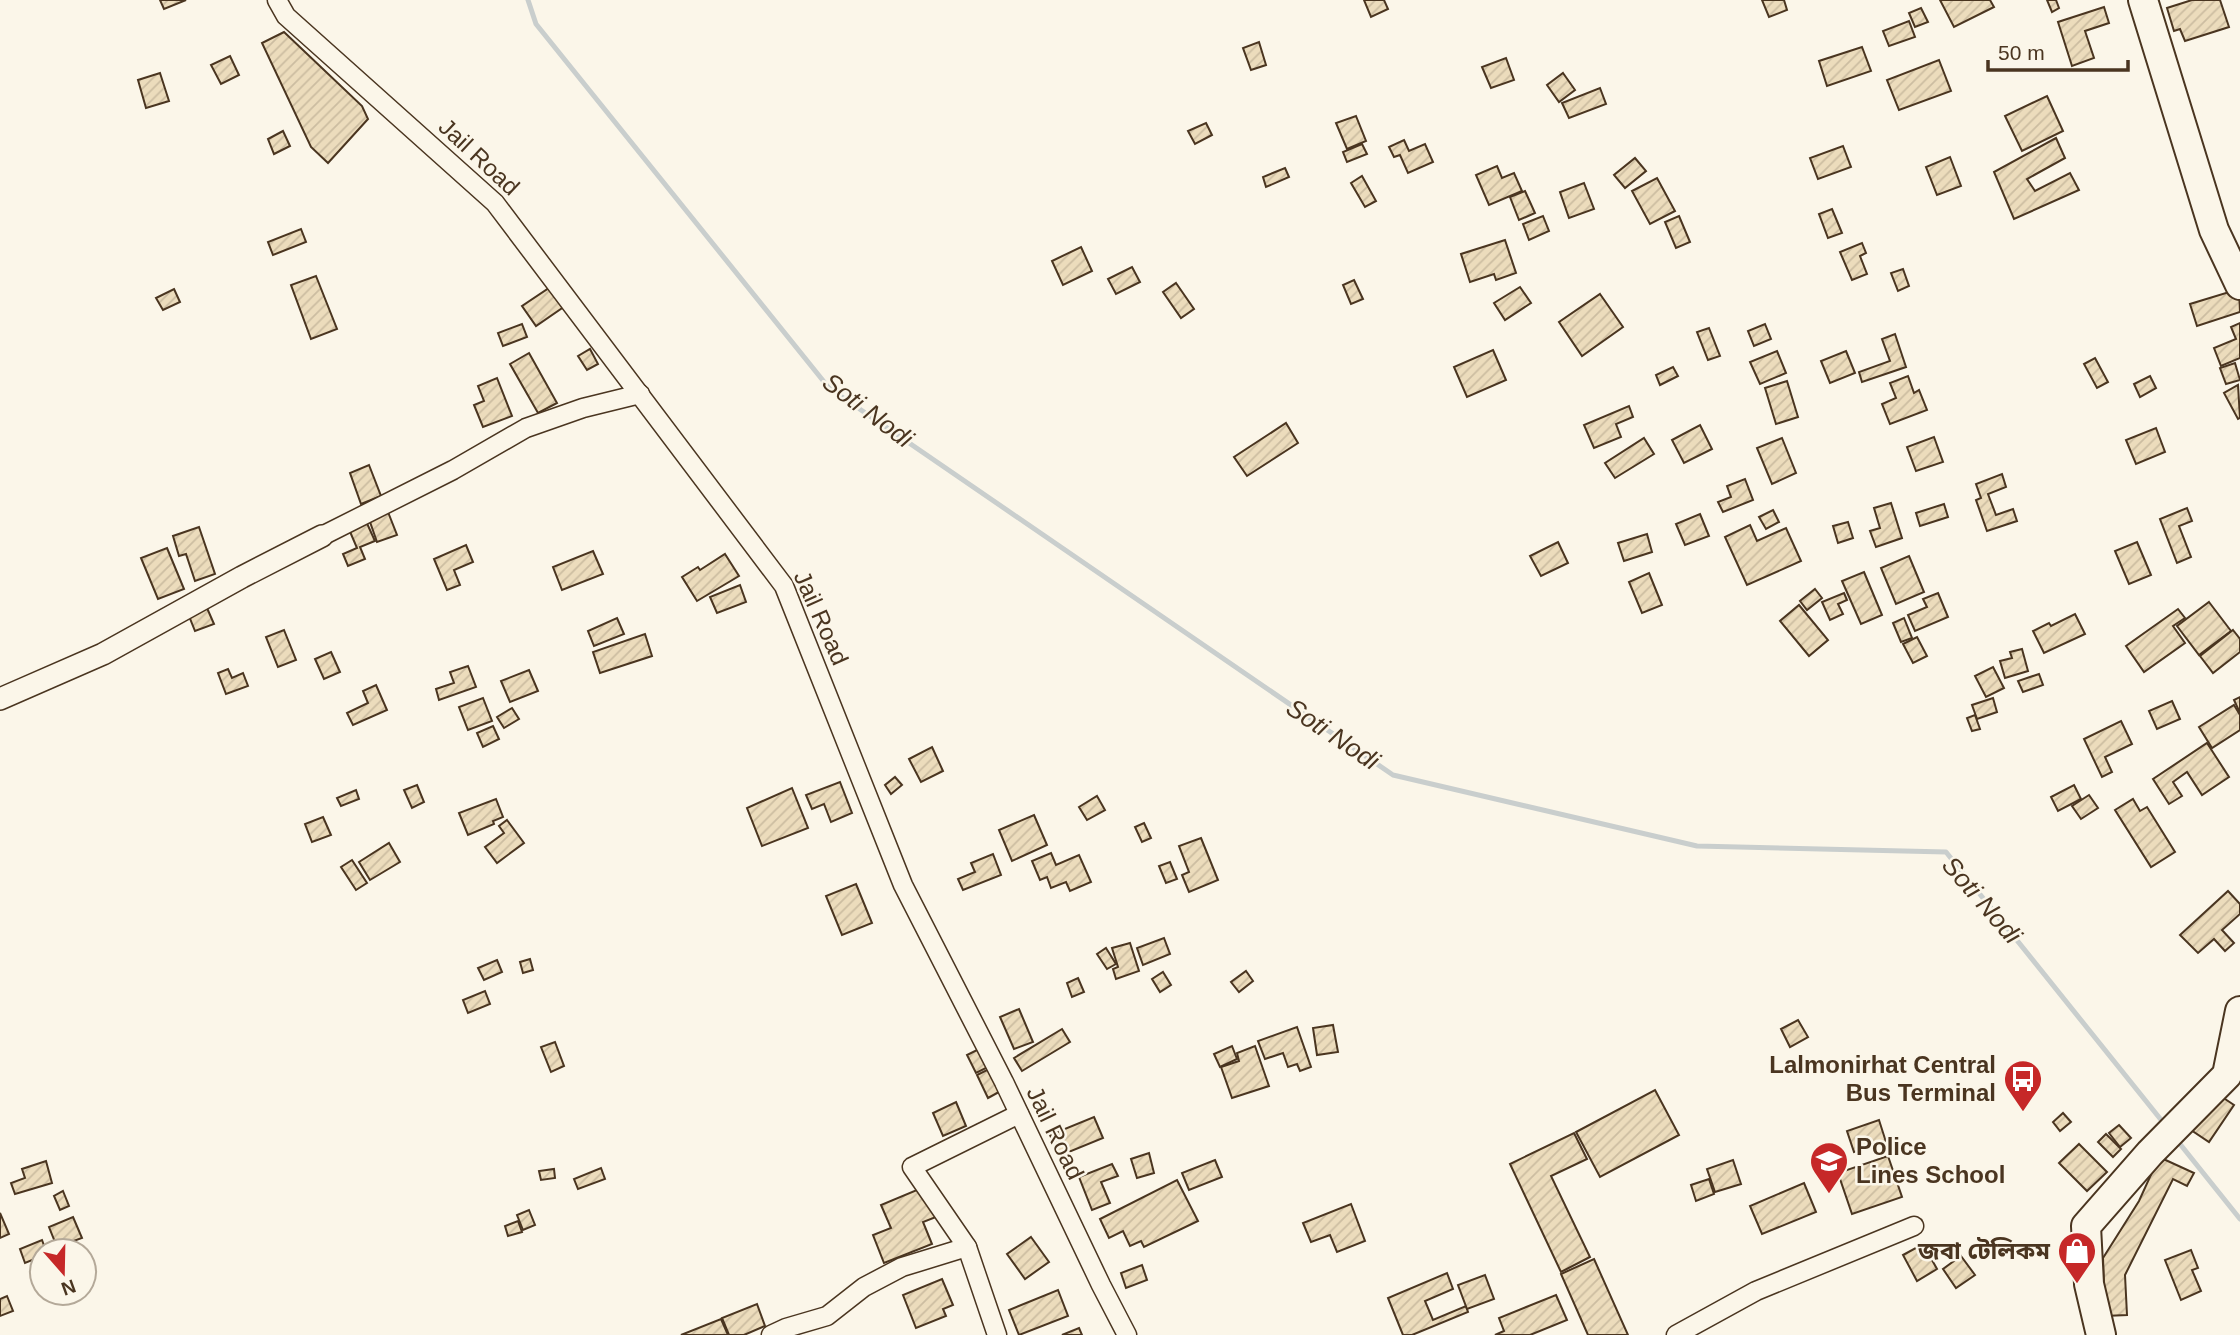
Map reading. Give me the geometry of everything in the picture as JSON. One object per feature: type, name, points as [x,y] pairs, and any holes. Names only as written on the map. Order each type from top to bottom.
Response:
[{"type":"highway","points":[[2143,0],[2214,229],[2240,285]]},
{"type":"highway","points":[[2101,1335],[2089,1284],[2086,1226],[2147,1157],[2227,1076],[2240,1011]]},
{"type":"highway","points":[[2089,1284],[2108,1335]]},
{"type":"street","name":"Jail Road","points":[[277,0],[286,16],[495,202],[784,586],[903,885],[1127,1335]]},
{"type":"street","points":[[0,699],[103,654],[242,577],[453,470],[526,428],[583,408],[640,394]]},
{"type":"street","points":[[997,1335],[967,1247],[912,1167],[1019,1114]]},
{"type":"street","points":[[1676,1335],[1756,1291],[1914,1226]]},
{"type":"street","points":[[771,1335],[827,1316],[864,1287],[902,1267],[967,1247]]},
{"type":"building","points":[[160,0],[186,0],[164,9]]},
{"type":"building","points":[[1364,0],[1384,0],[1388,9],[1371,17]]},
{"type":"building","points":[[1762,0],[1784,0],[1787,10],[1769,17]]},
{"type":"building","points":[[1940,0],[1990,0],[1994,7],[1954,27]]},
{"type":"building","points":[[2047,0],[2056,0],[2059,8],[2052,12]]},
{"type":"building","points":[[2192,0],[2220,0],[2229,27],[2185,41],[2180,29],[2174,31],[2167,8]]},
{"type":"building","points":[[2104,7],[2109,23],[2085,31],[2094,58],[2072,66],[2058,22]]},
{"type":"building","points":[[1921,8],[1928,22],[1915,27],[1909,13]]},
{"type":"building","points":[[1909,21],[1915,37],[1889,46],[1883,31]]},
{"type":"building","points":[[284,32],[362,106],[368,119],[328,163],[311,147],[262,43]]},
{"type":"building","points":[[1259,42],[1266,65],[1251,70],[1243,48]]},
{"type":"building","points":[[1862,47],[1871,71],[1827,86],[1819,61]]},
{"type":"building","points":[[230,56],[239,75],[221,84],[211,65]]},
{"type":"building","points":[[1506,58],[1514,80],[1491,88],[1482,67]]},
{"type":"building","points":[[1939,60],[1951,91],[1899,110],[1887,80]]},
{"type":"building","points":[[160,73],[169,101],[146,108],[138,80]]},
{"type":"building","points":[[1563,73],[1575,90],[1559,102],[1547,85]]},
{"type":"building","points":[[1600,88],[1606,104],[1569,118],[1562,103]]},
{"type":"building","points":[[2047,96],[2063,131],[2022,151],[2005,116]]},
{"type":"building","points":[[1356,116],[1366,141],[1347,149],[1336,123]]},
{"type":"building","points":[[1206,123],[1212,135],[1195,144],[1188,131]]},
{"type":"building","points":[[283,131],[290,146],[274,154],[268,139]]},
{"type":"building","points":[[2056,138],[2065,158],[2027,179],[2035,191],[2070,173],[2079,190],[2014,219],[1994,172]]},
{"type":"building","points":[[1404,140],[1409,151],[1425,144],[1433,162],[1408,173],[1400,155],[1394,157],[1389,147]]},
{"type":"building","points":[[1362,144],[1367,154],[1347,162],[1343,152]]},
{"type":"building","points":[[1843,146],[1851,167],[1818,179],[1810,158]]},
{"type":"building","points":[[1950,157],[1961,186],[1937,195],[1926,167]]},
{"type":"building","points":[[1635,158],[1646,171],[1625,188],[1614,175]]},
{"type":"building","points":[[1497,166],[1502,178],[1514,173],[1522,191],[1489,205],[1476,175]]},
{"type":"building","points":[[1285,168],[1289,177],[1266,187],[1263,177]]},
{"type":"building","points":[[1362,176],[1376,201],[1365,207],[1351,183]]},
{"type":"building","points":[[1657,178],[1675,211],[1650,224],[1632,191]]},
{"type":"building","points":[[1584,183],[1594,209],[1569,218],[1560,192]]},
{"type":"building","points":[[1525,191],[1535,213],[1519,220],[1510,197]]},
{"type":"building","points":[[1832,209],[1842,233],[1828,238],[1819,214]]},
{"type":"building","points":[[1543,216],[1549,231],[1529,240],[1523,224]]},
{"type":"building","points":[[1679,216],[1690,242],[1676,248],[1665,222]]},
{"type":"building","points":[[301,229],[306,242],[273,255],[268,242]]},
{"type":"building","points":[[1505,240],[1516,273],[1496,280],[1494,274],[1470,282],[1461,254]]},
{"type":"building","points":[[1862,243],[1866,253],[1860,256],[1867,274],[1852,280],[1840,252]]},
{"type":"building","points":[[1081,247],[1092,271],[1063,285],[1052,261]]},
{"type":"building","points":[[1132,267],[1140,282],[1116,294],[1108,279]]},
{"type":"building","points":[[1903,269],[1909,286],[1898,291],[1891,273]]},
{"type":"building","points":[[316,276],[337,329],[311,339],[291,285]]},
{"type":"building","points":[[1354,280],[1363,299],[1351,304],[1343,285]]},
{"type":"building","points":[[1176,283],[1194,309],[1181,318],[1163,292]]},
{"type":"building","points":[[555,284],[568,304],[536,326],[522,306]]},
{"type":"building","points":[[1520,287],[1531,303],[1505,320],[1494,303]]},
{"type":"building","points":[[174,289],[180,302],[163,310],[156,298]]},
{"type":"building","points":[[2239,289],[2240,312],[2197,326],[2190,304]]},
{"type":"building","points":[[1600,294],[1623,327],[1582,356],[1559,322]]},
{"type":"building","points":[[2240,323],[2240,358],[2221,366],[2214,348],[2236,339],[2231,327]]},
{"type":"building","points":[[522,324],[527,337],[503,346],[498,333]]},
{"type":"building","points":[[1765,324],[1771,339],[1754,346],[1748,331]]},
{"type":"building","points":[[1709,328],[1720,356],[1708,360],[1697,332]]},
{"type":"building","points":[[1895,334],[1906,367],[1862,382],[1859,372],[1890,361],[1882,339]]},
{"type":"building","points":[[590,349],[598,364],[587,370],[578,356]]},
{"type":"building","points":[[1493,350],[1506,380],[1467,397],[1454,367]]},
{"type":"building","points":[[1777,351],[1786,373],[1760,384],[1750,362]]},
{"type":"building","points":[[1846,351],[1855,373],[1830,383],[1821,361]]},
{"type":"building","points":[[529,353],[557,403],[538,413],[510,364]]},
{"type":"building","points":[[2095,358],[2108,382],[2097,388],[2084,364]]},
{"type":"building","points":[[2235,363],[2240,380],[2226,384],[2220,368]]},
{"type":"building","points":[[1673,367],[1678,376],[1660,385],[1656,375]]},
{"type":"building","points":[[1908,376],[1914,393],[1919,390],[1927,410],[1890,424],[1882,404],[1896,398],[1890,383]]},
{"type":"building","points":[[2150,376],[2156,388],[2140,397],[2134,384]]},
{"type":"building","points":[[497,378],[512,416],[483,427],[474,405],[484,401],[478,386]]},
{"type":"building","points":[[1787,381],[1798,417],[1776,424],[1765,388]]},
{"type":"building","points":[[2238,385],[2240,418],[2238,419],[2224,393]]},
{"type":"building","points":[[1629,406],[1633,417],[1616,424],[1621,437],[1594,448],[1584,425]]},
{"type":"building","points":[[1286,423],[1298,443],[1247,476],[1234,457]]},
{"type":"building","points":[[1700,425],[1712,449],[1684,463],[1672,440]]},
{"type":"building","points":[[2156,428],[2165,452],[2136,464],[2126,440]]},
{"type":"building","points":[[1934,437],[1943,462],[1916,471],[1907,447]]},
{"type":"building","points":[[1644,438],[1654,454],[1615,478],[1605,463]]},
{"type":"building","points":[[1782,438],[1796,473],[1772,484],[1757,448]]},
{"type":"building","points":[[369,465],[381,496],[361,504],[350,473]]},
{"type":"building","points":[[2002,474],[2006,487],[1988,494],[1996,515],[2013,509],[2017,521],[1987,531],[1976,500],[1981,498],[1976,484]]},
{"type":"building","points":[[1745,479],[1753,500],[1723,512],[1718,502],[1731,497],[1727,486]]},
{"type":"building","points":[[1891,503],[1902,538],[1876,547],[1870,531],[1880,528],[1874,508]]},
{"type":"building","points":[[1944,504],[1948,517],[1920,526],[1916,513]]},
{"type":"building","points":[[2187,508],[2192,521],[2179,526],[2191,557],[2177,563],[2160,519]]},
{"type":"building","points":[[1773,510],[1779,522],[1766,529],[1759,517]]},
{"type":"building","points":[[388,512],[397,535],[377,542],[369,519]]},
{"type":"building","points":[[1700,514],[1709,536],[1685,545],[1676,524]]},
{"type":"building","points":[[365,519],[375,541],[360,547],[365,559],[348,566],[343,554],[357,548],[348,527]]},
{"type":"building","points":[[1848,522],[1853,538],[1838,543],[1833,526]]},
{"type":"building","points":[[1750,525],[1757,541],[1786,528],[1801,561],[1747,585],[1725,537]]},
{"type":"building","points":[[199,527],[215,574],[195,581],[186,554],[179,556],[173,536]]},
{"type":"building","points":[[1647,534],[1652,552],[1624,561],[1618,543]]},
{"type":"building","points":[[1558,542],[1568,563],[1541,576],[1530,556]]},
{"type":"building","points":[[2137,542],[2151,575],[2129,584],[2115,551]]},
{"type":"building","points":[[466,545],[473,562],[454,570],[460,585],[447,590],[434,559]]},
{"type":"building","points":[[167,548],[184,589],[158,599],[141,558]]},
{"type":"building","points":[[593,551],[603,574],[562,590],[553,567]]},
{"type":"building","points":[[725,554],[739,576],[697,601],[682,577],[698,567],[700,570]]},
{"type":"building","points":[[1909,556],[1924,592],[1896,604],[1881,568]]},
{"type":"building","points":[[1864,572],[1882,615],[1861,624],[1842,581]]},
{"type":"building","points":[[1649,573],[1662,605],[1642,613],[1629,582]]},
{"type":"building","points":[[740,585],[746,602],[717,613],[710,597]]},
{"type":"building","points":[[1815,589],[1822,598],[1807,610],[1800,601]]},
{"type":"building","points":[[1844,593],[1847,600],[1838,604],[1843,614],[1830,620],[1822,602]]},
{"type":"building","points":[[1938,593],[1948,617],[1915,631],[1908,615],[1927,607],[1923,599]]},
{"type":"building","points":[[2209,602],[2231,631],[2199,655],[2177,626]]},
{"type":"building","points":[[1799,605],[1828,640],[1809,656],[1780,621]]},
{"type":"building","points":[[207,608],[214,624],[195,631],[189,616]]},
{"type":"building","points":[[2178,609],[2185,618],[2173,626],[2185,643],[2144,672],[2126,646]]},
{"type":"building","points":[[2075,614],[2085,634],[2044,653],[2033,631],[2049,623],[2051,626]]},
{"type":"building","points":[[617,618],[624,634],[594,646],[588,631]]},
{"type":"building","points":[[1904,618],[1912,638],[1901,642],[1893,623]]},
{"type":"building","points":[[284,630],[296,660],[278,667],[266,637]]},
{"type":"building","points":[[2233,630],[2240,639],[2240,652],[2213,673],[2200,656]]},
{"type":"building","points":[[645,634],[652,656],[600,673],[593,652]]},
{"type":"building","points":[[1917,637],[1927,656],[1913,663],[1903,644]]},
{"type":"building","points":[[2022,649],[2028,671],[2005,678],[2000,661],[2012,658],[2010,652]]},
{"type":"building","points":[[331,652],[340,672],[324,679],[315,659]]},
{"type":"building","points":[[468,666],[476,687],[439,700],[436,689],[454,683],[450,672]]},
{"type":"building","points":[[1993,667],[2004,688],[1986,697],[1975,676]]},
{"type":"building","points":[[228,669],[232,678],[243,673],[248,686],[226,694],[218,673]]},
{"type":"building","points":[[529,670],[538,691],[510,702],[501,681]]},
{"type":"building","points":[[2039,674],[2043,685],[2023,692],[2018,681]]},
{"type":"building","points":[[376,685],[387,710],[353,725],[347,713],[368,703],[363,691]]},
{"type":"building","points":[[2240,697],[2240,713],[2234,700]]},
{"type":"building","points":[[483,698],[492,721],[468,730],[459,707]]},
{"type":"building","points":[[1993,698],[1997,712],[1977,719],[1972,705]]},
{"type":"building","points":[[2172,701],[2180,719],[2157,729],[2149,711]]},
{"type":"building","points":[[2234,705],[2240,715],[2240,730],[2212,748],[2199,727]]},
{"type":"building","points":[[512,708],[519,719],[504,728],[497,717]]},
{"type":"building","points":[[1975,715],[1980,729],[1972,731],[1967,718]]},
{"type":"building","points":[[2121,721],[2132,744],[2105,757],[2112,772],[2102,777],[2084,739]]},
{"type":"building","points":[[493,726],[499,739],[483,747],[477,733]]},
{"type":"building","points":[[2207,743],[2229,777],[2202,795],[2187,772],[2173,782],[2182,796],[2169,804],[2153,779]]},
{"type":"building","points":[[932,747],[943,771],[921,782],[909,759]]},
{"type":"building","points":[[895,777],[902,785],[891,794],[885,785]]},
{"type":"building","points":[[840,782],[852,813],[831,822],[824,804],[812,809],[806,795]]},
{"type":"building","points":[[417,785],[424,802],[412,808],[404,790]]},
{"type":"building","points":[[2074,785],[2081,799],[2058,811],[2051,797]]},
{"type":"building","points":[[792,788],[808,828],[762,846],[747,808]]},
{"type":"building","points":[[356,790],[359,799],[341,806],[337,798]]},
{"type":"building","points":[[2089,795],[2098,808],[2081,819],[2072,806]]},
{"type":"building","points":[[1097,796],[1105,810],[1087,820],[1079,807]]},
{"type":"building","points":[[496,799],[503,817],[493,821],[494,824],[468,835],[459,813]]},
{"type":"building","points":[[2133,799],[2140,811],[2147,807],[2175,852],[2151,867],[2115,810]]},
{"type":"building","points":[[1034,815],[1047,845],[1012,861],[999,830]]},
{"type":"building","points":[[323,817],[331,835],[312,842],[305,824]]},
{"type":"building","points":[[507,820],[524,843],[497,863],[485,847],[504,833],[499,826]]},
{"type":"building","points":[[1144,823],[1151,838],[1142,842],[1135,827]]},
{"type":"building","points":[[1201,838],[1218,880],[1189,892],[1182,875],[1189,872],[1179,846]]},
{"type":"building","points":[[389,843],[400,862],[370,880],[359,862]]},
{"type":"building","points":[[1051,853],[1056,865],[1079,855],[1091,882],[1070,891],[1066,882],[1051,888],[1047,877],[1040,880],[1032,861]]},
{"type":"building","points":[[993,854],[1001,875],[963,890],[958,879],[975,872],[971,863]]},
{"type":"building","points":[[352,860],[367,883],[356,890],[341,867]]},
{"type":"building","points":[[1170,862],[1177,879],[1166,883],[1159,866]]},
{"type":"building","points":[[856,884],[872,923],[842,935],[826,896]]},
{"type":"building","points":[[2228,891],[2240,904],[2240,914],[2222,930],[2234,943],[2225,951],[2214,939],[2198,953],[2180,935]]},
{"type":"building","points":[[1164,938],[1170,954],[1143,965],[1137,948]]},
{"type":"building","points":[[1130,943],[1139,971],[1116,979],[1113,969],[1118,967],[1112,948]]},
{"type":"building","points":[[1106,948],[1116,964],[1107,969],[1097,954]]},
{"type":"building","points":[[530,959],[533,970],[523,973],[520,962]]},
{"type":"building","points":[[497,960],[502,972],[484,980],[478,968]]},
{"type":"building","points":[[1246,971],[1253,981],[1239,992],[1231,982]]},
{"type":"building","points":[[1163,972],[1171,985],[1160,992],[1152,979]]},
{"type":"building","points":[[1078,978],[1084,992],[1072,997],[1067,983]]},
{"type":"building","points":[[485,991],[490,1004],[468,1013],[463,1000]]},
{"type":"building","points":[[1019,1009],[1033,1042],[1014,1049],[1000,1017]]},
{"type":"building","points":[[1798,1020],[1808,1037],[1790,1047],[1781,1029]]},
{"type":"building","points":[[1333,1025],[1338,1052],[1317,1055],[1313,1028]]},
{"type":"building","points":[[1297,1027],[1311,1067],[1300,1071],[1297,1064],[1288,1067],[1283,1053],[1265,1059],[1258,1041]]},
{"type":"building","points":[[1062,1029],[1070,1042],[1022,1071],[1014,1058]]},
{"type":"building","points":[[555,1042],[564,1066],[551,1072],[541,1047]]},
{"type":"building","points":[[1232,1046],[1237,1059],[1220,1067],[1214,1054]]},
{"type":"building","points":[[1255,1046],[1269,1086],[1232,1098],[1221,1067],[1239,1061],[1237,1053]]},
{"type":"building","points":[[983,1047],[992,1065],[976,1073],[967,1055]]},
{"type":"building","points":[[989,1069],[999,1092],[988,1098],[977,1075]]},
{"type":"building","points":[[2210,1089],[2234,1105],[2209,1142],[2185,1126]]},
{"type":"building","points":[[1655,1090],[1679,1135],[1600,1177],[1576,1132]]},
{"type":"building","points":[[956,1102],[966,1126],[943,1136],[933,1113]]},
{"type":"building","points":[[2063,1113],[2071,1122],[2060,1131],[2053,1122]]},
{"type":"building","points":[[1094,1117],[1103,1138],[1059,1156],[1050,1135]]},
{"type":"building","points":[[1879,1120],[1886,1142],[1854,1152],[1847,1131]]},
{"type":"building","points":[[2119,1125],[2131,1138],[2120,1147],[2109,1133]]},
{"type":"building","points":[[1574,1133],[1587,1159],[1551,1176],[1590,1257],[1561,1272],[1510,1164]]},
{"type":"building","points":[[2106,1134],[2121,1149],[2113,1157],[2098,1142]]},
{"type":"building","points":[[2079,1144],[2107,1172],[2087,1191],[2059,1163]]},
{"type":"building","points":[[1149,1153],[1154,1173],[1137,1178],[1131,1159]]},
{"type":"building","points":[[1888,1156],[1902,1197],[1852,1214],[1838,1173]]},
{"type":"building","points":[[2159,1157],[2194,1173],[2187,1186],[2173,1179],[2125,1275],[2127,1315],[2105,1316],[2103,1258],[2139,1201]]},
{"type":"building","points":[[1215,1160],[1222,1177],[1189,1190],[1182,1173]]},
{"type":"building","points":[[1733,1160],[1741,1184],[1715,1192],[1707,1169]]},
{"type":"building","points":[[46,1161],[52,1183],[15,1194],[11,1183],[25,1178],[22,1169]]},
{"type":"building","points":[[1112,1164],[1118,1176],[1101,1182],[1110,1203],[1092,1210],[1079,1177]]},
{"type":"building","points":[[601,1168],[605,1179],[578,1189],[574,1179]]},
{"type":"building","points":[[554,1169],[555,1178],[541,1180],[539,1171]]},
{"type":"building","points":[[1709,1179],[1714,1194],[1696,1201],[1691,1185]]},
{"type":"building","points":[[1177,1180],[1198,1221],[1144,1247],[1141,1241],[1130,1246],[1123,1231],[1109,1238],[1100,1219]]},
{"type":"building","points":[[1804,1183],[1816,1212],[1762,1234],[1750,1206]]},
{"type":"building","points":[[924,1187],[936,1217],[923,1222],[932,1244],[884,1263],[873,1235],[891,1228],[881,1205]]},
{"type":"building","points":[[63,1191],[69,1206],[60,1210],[54,1196]]},
{"type":"building","points":[[1351,1204],[1365,1241],[1337,1252],[1330,1235],[1311,1242],[1303,1223]]},
{"type":"building","points":[[529,1210],[535,1225],[523,1230],[517,1215]]},
{"type":"building","points":[[0,1213],[9,1234],[0,1238]]},
{"type":"building","points":[[73,1217],[82,1237],[53,1237],[49,1227]]},
{"type":"building","points":[[518,1221],[522,1232],[508,1236],[505,1226]]},
{"type":"building","points":[[1031,1237],[1049,1262],[1025,1279],[1007,1254]]},
{"type":"building","points":[[1923,1244],[1937,1269],[1917,1281],[1903,1255]]},
{"type":"building","points":[[28,1246],[28,1262],[25,1263],[20,1249]]},
{"type":"building","points":[[2191,1250],[2198,1268],[2192,1270],[2201,1291],[2181,1300],[2165,1260]]},
{"type":"building","points":[[1961,1256],[1975,1275],[1956,1288],[1943,1269]]},
{"type":"building","points":[[1594,1259],[1628,1335],[1588,1335],[1561,1274]]},
{"type":"building","points":[[1142,1265],[1147,1280],[1126,1288],[1121,1273]]},
{"type":"building","points":[[1447,1273],[1453,1289],[1425,1301],[1433,1320],[1466,1306],[1468,1312],[1412,1335],[1403,1335],[1388,1298]]},
{"type":"building","points":[[1485,1275],[1494,1299],[1467,1309],[1458,1285]]},
{"type":"building","points":[[942,1279],[953,1305],[943,1309],[946,1316],[916,1328],[903,1295]]},
{"type":"building","points":[[1058,1290],[1068,1316],[1019,1335],[1009,1310]]},
{"type":"building","points":[[1556,1295],[1567,1320],[1530,1335],[1495,1335],[1504,1331],[1499,1318]]},
{"type":"building","points":[[7,1296],[13,1311],[0,1316],[0,1299]]},
{"type":"building","points":[[757,1304],[765,1326],[744,1335],[729,1335],[722,1318]]},
{"type":"building","points":[[721,1319],[728,1335],[681,1335]]},
{"type":"building","points":[[1079,1328],[1082,1335],[1062,1335]]},
{"type":"waterway","name":"Soti Nodi","points":[[528,0],[536,24],[829,388],[1393,775],[1697,846],[1946,852],[2166,1126]]},
{"type":"waterway","name":"Soti Nodi","points":[[2176,1139],[2240,1219]]},
{"type":"place","name":"Lalmonirhat Central Bus Terminal","points":[[2023,1113]]},
{"type":"place","name":"Police Lines School","points":[[1829,1195]]},
{"type":"place","name":"জবা টেলিকম","points":[[2077,1285]]}]
